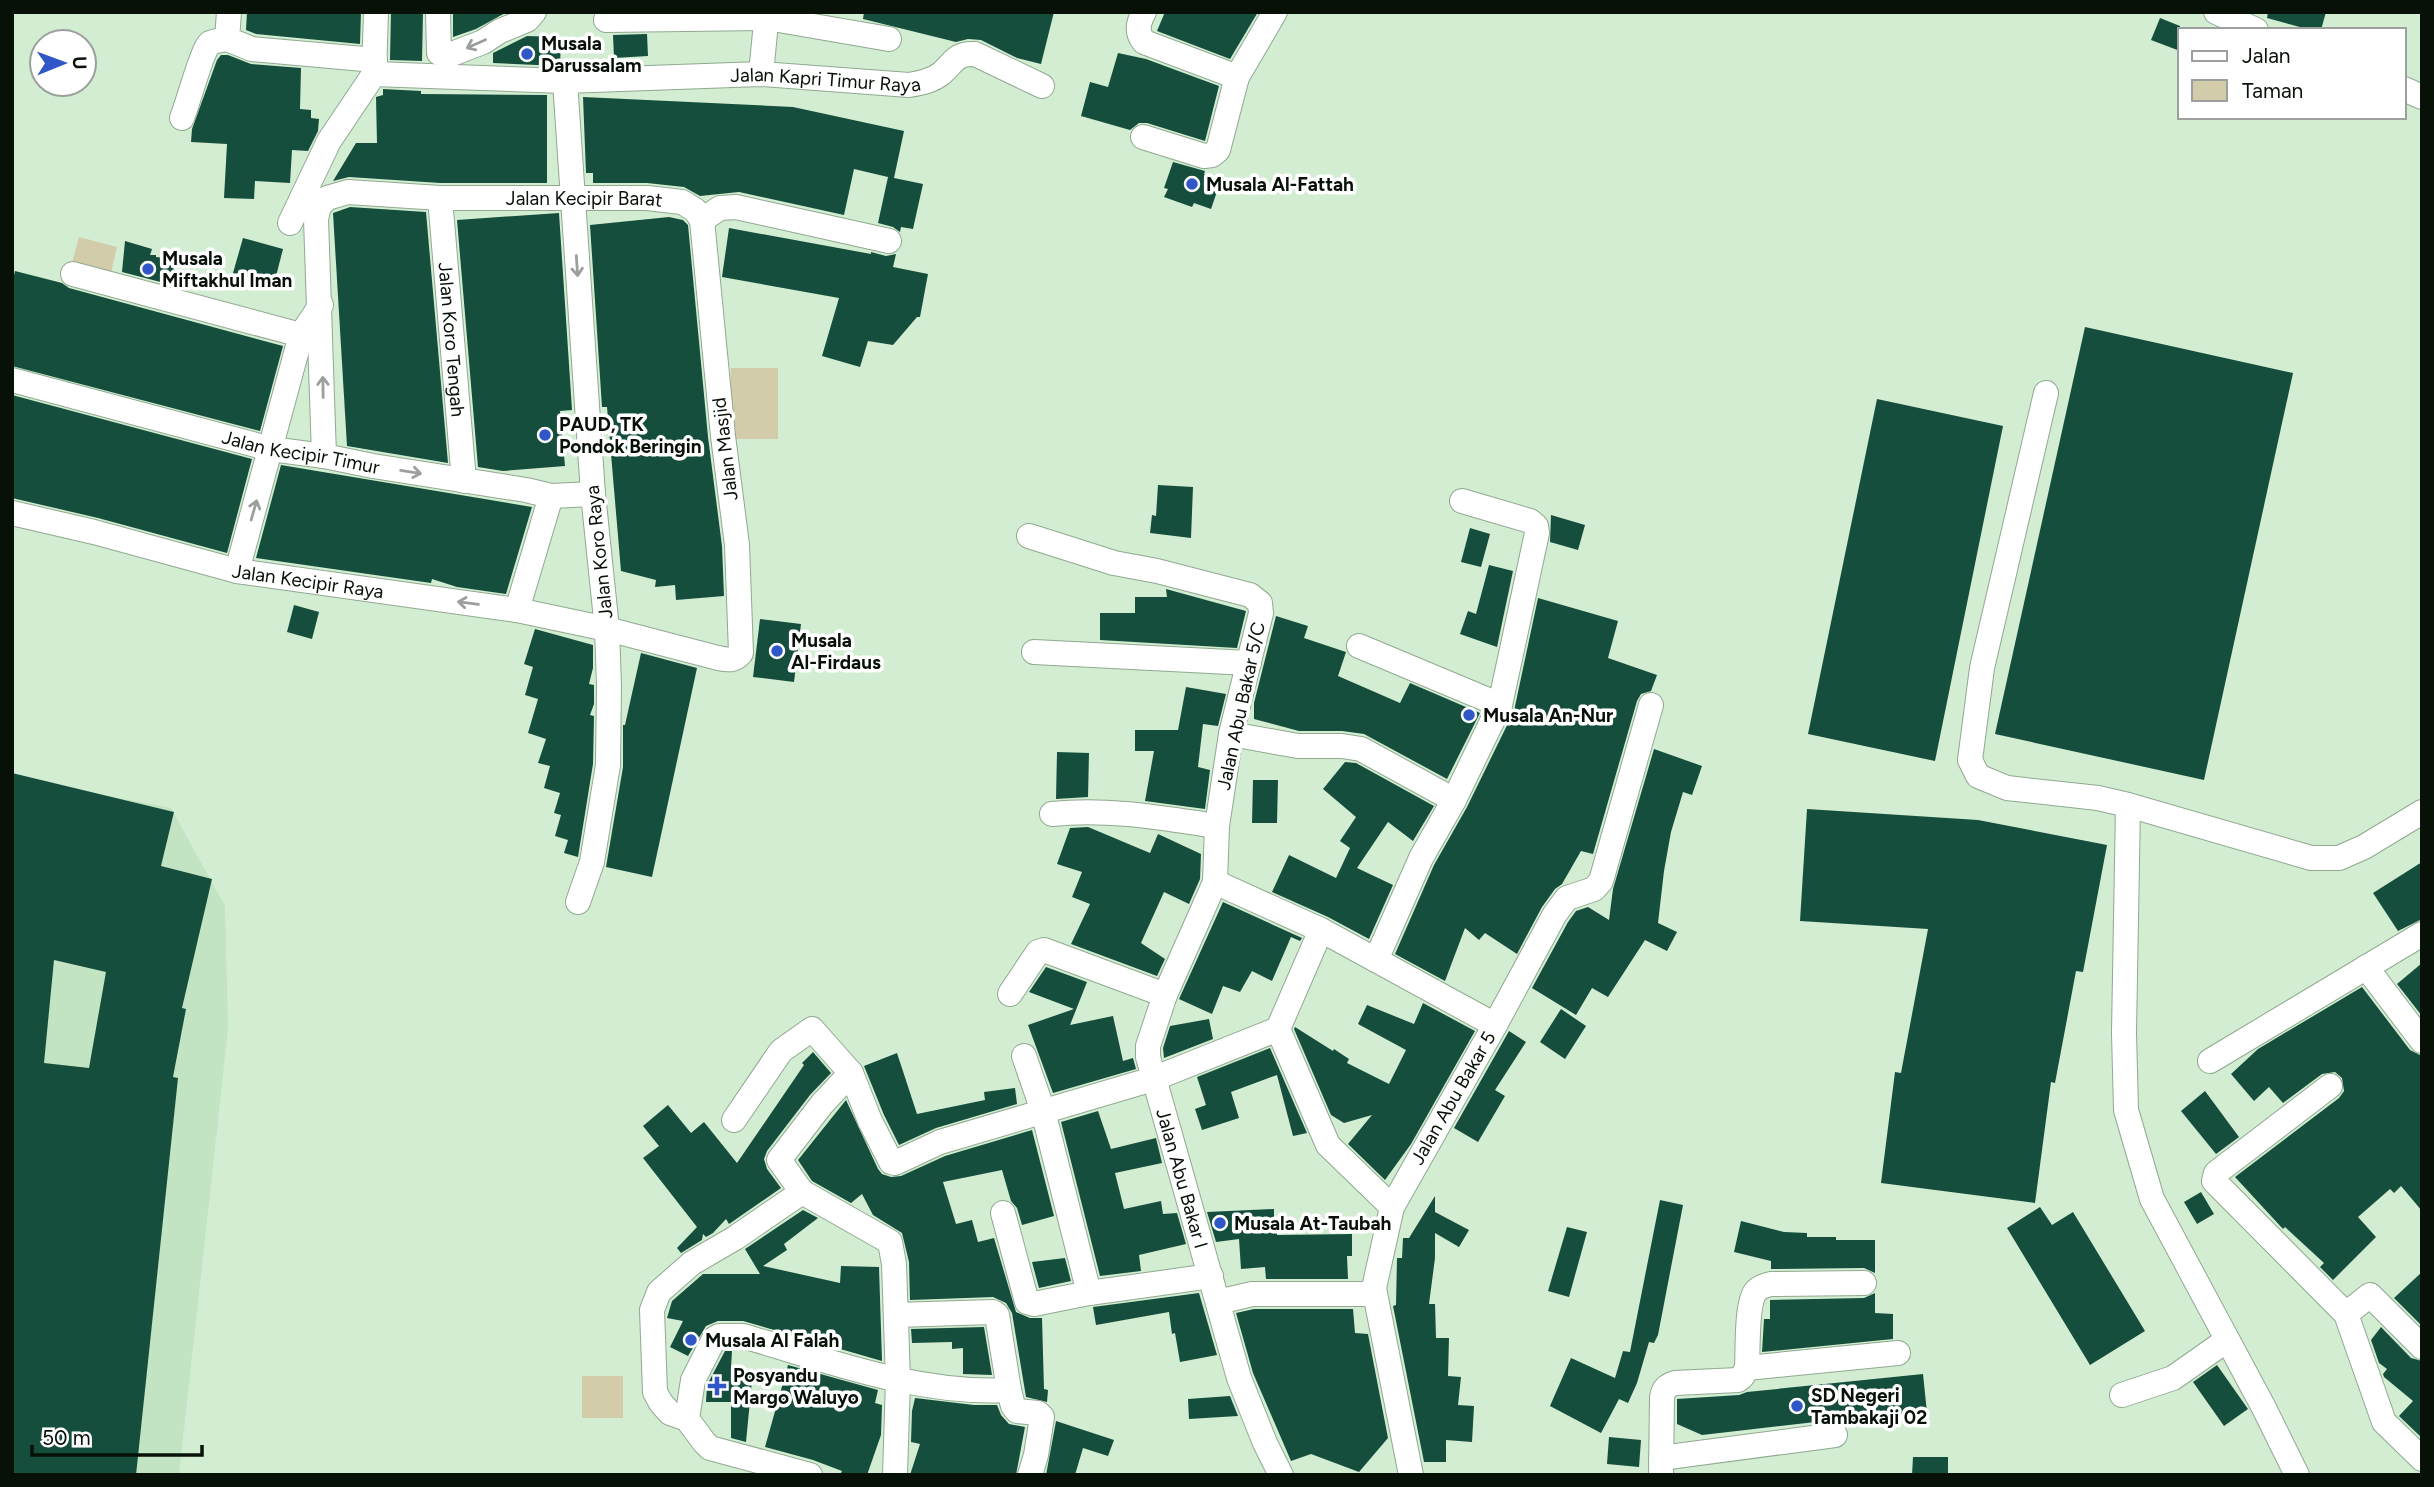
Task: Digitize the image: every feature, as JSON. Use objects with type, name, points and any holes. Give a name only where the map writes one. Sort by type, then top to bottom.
[{"type":"street","points":[[182,118],[204,50],[211,43],[227,39],[229,12]]},
{"type":"street","points":[[290,223],[330,141],[374,67],[376,12]]},
{"type":"street","points":[[438,12],[439,53],[452,54],[527,20],[534,12]]},
{"type":"street","points":[[1144,12],[1138,36],[1144,42],[1237,77]]},
{"type":"street","points":[[1143,137],[1204,156],[1212,155],[1218,150],[1237,77],[1275,12]]},
{"type":"street","points":[[2216,12],[2252,23]]},
{"type":"street","points":[[761,74],[767,15]]},
{"type":"street","points":[[606,20],[767,15],[889,40]]},
{"type":"street","name":"Jalan Kapri Timur Raya","points":[[227,39],[252,49],[374,67],[577,81],[761,74],[909,85],[924,83],[942,73],[953,59],[975,54],[1042,86]]},
{"type":"street","name":"Jalan Koro Raya","points":[[577,81],[573,198],[593,494],[607,629],[609,686],[608,765],[592,862],[578,902]]},
{"type":"street","name":"Jalan Kecipir Barat","points":[[321,305],[316,219],[319,206],[327,198],[348,192],[440,198],[648,198],[682,202],[695,210],[702,220]]},
{"type":"street","name":"Jalan Koro Tengah","points":[[440,198],[464,481]]},
{"type":"street","points":[[702,220],[720,208],[736,207],[889,241]]},
{"type":"street","name":"Jalan Masjid","points":[[702,220],[738,572],[741,653],[730,660],[718,658]]},
{"type":"street","points":[[73,274],[301,335]]},
{"type":"street","points":[[237,571],[301,335],[321,305]]},
{"type":"street","points":[[321,305],[324,456]]},
{"type":"street","name":"Jalan Kecipir Timur","points":[[12,380],[271,449],[551,496],[593,494]]},
{"type":"street","points":[[2046,393],[1982,668],[1970,760],[1978,776],[2007,788],[2098,798],[2128,805],[2311,858],[2339,858],[2364,847],[2422,812]]},
{"type":"street","points":[[517,610],[551,496]]},
{"type":"street","points":[[1376,960],[1421,858],[1454,800],[1500,705],[1537,533],[1536,526],[1530,521],[1462,501]]},
{"type":"street","name":"Jalan Kecipir Raya","points":[[12,513],[237,571],[517,610],[607,629],[718,658]]},
{"type":"street","name":"Jalan Abu Bakar 5/C","points":[[1029,536],[1114,563],[1157,571],[1256,598],[1260,603],[1261,613],[1250,663],[1231,734],[1217,826],[1215,883]]},
{"type":"street","points":[[1359,646],[1500,705]]},
{"type":"street","points":[[1034,652],[1250,663]]},
{"type":"street","points":[[1495,1025],[1555,914],[1567,898],[1594,888],[1601,881],[1651,705]]},
{"type":"street","points":[[1231,734],[1298,746],[1361,749],[1454,800]]},
{"type":"street","points":[[2128,805],[2124,1033],[2126,1110],[2152,1199],[2297,1475]]},
{"type":"street","points":[[1052,814],[1081,811],[1117,812],[1217,826]]},
{"type":"street","name":"Jalan Abu Bakar 5","points":[[1215,883],[1321,930],[1495,1025],[1392,1207],[1374,1294],[1411,1475]]},
{"type":"street","name":"Jalan Abu Bakar I","points":[[1215,883],[1165,995],[1148,1046],[1153,1079],[1239,1378],[1281,1475]]},
{"type":"street","points":[[734,1120],[780,1051],[808,1030],[815,1030],[851,1073],[870,1121],[893,1163],[940,1142],[1153,1079],[1278,1029],[1321,930]]},
{"type":"street","points":[[2210,1061],[2422,934]]},
{"type":"street","points":[[1010,994],[1038,952],[1044,950],[1165,995]]},
{"type":"street","points":[[2366,967],[2422,1041]]},
{"type":"street","points":[[1278,1029],[1328,1146],[1392,1207]]},
{"type":"street","points":[[1024,1056],[1043,1111],[1089,1293]]},
{"type":"street","points":[[851,1073],[822,1104],[779,1160],[803,1192],[890,1242],[894,1264],[898,1380],[895,1475]]},
{"type":"street","points":[[2330,1086],[2217,1173],[2214,1181],[2346,1314],[2384,1422],[2422,1459]]},
{"type":"street","points":[[803,1192],[692,1264],[659,1293],[652,1310],[655,1391],[670,1413],[687,1419],[710,1448],[773,1470],[810,1475]]},
{"type":"street","points":[[1003,1213],[1027,1302],[1034,1304],[1089,1293],[1211,1276]]},
{"type":"street","points":[[1835,1435],[1661,1466],[1663,1390],[1675,1383],[1738,1380],[1742,1377],[1747,1368],[1751,1303],[1755,1293],[1763,1286],[1864,1283]]},
{"type":"street","points":[[1218,1302],[1252,1294],[1374,1294]]},
{"type":"street","points":[[2346,1314],[2370,1295],[2422,1347]]},
{"type":"street","points":[[896,1315],[993,1312],[997,1315],[1013,1406],[1017,1411],[1038,1413],[1042,1417],[1030,1475]]},
{"type":"street","points":[[687,1419],[693,1380],[714,1339],[719,1336],[743,1336],[898,1380],[986,1391],[1009,1390]]},
{"type":"street","points":[[2122,1395],[2173,1378],[2227,1340]]},
{"type":"street","points":[[1747,1368],[1898,1353]]},
{"type":"shaded area","points":[[12,778],[171,808],[225,906],[228,1029],[179,1475],[12,1475]]},
{"type":"green space","points":[[79,237],[117,247],[111,273],[72,263]]},
{"type":"green space","points":[[731,368],[778,368],[778,439],[730,439]]},
{"type":"green space","points":[[582,1376],[623,1376],[623,1418],[582,1418]]},
{"type":"building","points":[[247,12],[361,12],[360,44],[256,34],[246,30]]},
{"type":"building","points":[[391,12],[423,12],[422,61],[390,60]]},
{"type":"building","points":[[453,12],[507,12],[476,29],[453,37]]},
{"type":"building","points":[[864,12],[1054,12],[1041,64],[1017,58],[981,40],[956,42],[863,19]]},
{"type":"building","points":[[1165,12],[1258,12],[1230,59],[1157,31]]},
{"type":"building","points":[[2268,12],[2326,12],[2322,28],[2304,28],[2267,18]]},
{"type":"building","points":[[2160,18],[2180,26],[2178,50],[2151,40]]},
{"type":"building","points":[[647,34],[648,56],[614,58],[613,35]]},
{"type":"building","name":"Musala Darussalam","points":[[527,36],[561,37],[560,66],[493,63],[493,53]]},
{"type":"building","points":[[1118,53],[1146,59],[1219,86],[1205,141],[1147,123],[1139,123],[1130,130],[1081,116],[1090,82],[1108,87]]},
{"type":"building","points":[[221,55],[251,64],[301,68],[300,109],[311,110],[311,118],[319,119],[318,131],[308,151],[292,150],[290,183],[255,181],[254,199],[224,198],[227,144],[191,142],[192,129]]},
{"type":"building","points":[[383,89],[421,91],[421,94],[547,95],[547,183],[440,183],[349,177],[333,181],[356,143],[377,143],[376,97],[383,95]]},
{"type":"building","points":[[583,97],[793,107],[904,131],[894,178],[923,184],[913,229],[901,227],[900,232],[878,223],[888,177],[854,169],[844,215],[739,192],[700,196],[684,187],[647,183],[593,183],[593,173],[586,173]]},
{"type":"building","name":"Musala Al-Fattah","points":[[1173,162],[1205,171],[1204,174],[1221,180],[1211,209],[1194,203],[1192,207],[1164,197],[1168,189],[1164,188]]},
{"type":"building","points":[[350,207],[426,212],[448,463],[347,446],[333,213]]},
{"type":"building","points":[[559,213],[572,410],[560,411],[565,466],[503,471],[478,467],[457,220]]},
{"type":"building","points":[[669,217],[683,220],[688,225],[708,437],[722,546],[724,596],[676,600],[675,585],[655,587],[656,580],[621,571],[607,407],[602,407],[590,225]]},
{"type":"building","points":[[729,228],[871,254],[896,254],[893,267],[928,274],[920,317],[917,317],[893,345],[868,341],[860,367],[822,356],[839,298],[722,277]]},
{"type":"building","points":[[243,238],[283,249],[274,284],[233,273]]},
{"type":"building","name":"Musala Miftakhul Iman","points":[[125,241],[152,249],[150,255],[175,259],[172,285],[122,272]]},
{"type":"building","points":[[15,271],[283,346],[260,431],[12,366],[12,283]]},
{"type":"building","points":[[2085,327],[2293,373],[2204,780],[1995,734]]},
{"type":"building","points":[[12,395],[252,459],[227,553],[12,498]]},
{"type":"building","points":[[1877,399],[2003,426],[1935,761],[1808,734]]},
{"type":"building","points":[[281,465],[532,507],[506,594],[457,587],[432,579],[431,583],[256,558]]},
{"type":"building","points":[[1158,485],[1193,487],[1191,538],[1150,533],[1152,515],[1156,516]]},
{"type":"building","points":[[1551,515],[1585,525],[1578,550],[1550,542]]},
{"type":"building","points":[[1470,528],[1490,534],[1481,567],[1461,562]]},
{"type":"building","points":[[1489,565],[1513,571],[1497,647],[1460,634],[1468,611],[1476,614]]},
{"type":"building","points":[[1166,589],[1246,611],[1237,648],[1100,640],[1100,613],[1135,613],[1135,597],[1167,597]]},
{"type":"building","points":[[1538,598],[1618,621],[1608,658],[1657,675],[1651,691],[1641,694],[1637,701],[1593,854],[1581,851],[1562,884],[1542,907],[1517,954],[1485,933],[1479,940],[1465,928],[1445,981],[1395,954],[1434,865],[1467,807],[1514,711]]},
{"type":"building","points":[[294,605],[319,612],[312,639],[287,632]]},
{"type":"building","points":[[1276,616],[1308,626],[1304,638],[1346,652],[1338,676],[1400,703],[1410,683],[1480,713],[1447,779],[1364,734],[1299,731],[1254,719],[1254,703]]},
{"type":"building","name":"Musala Al-Firdaus","points":[[760,619],[801,624],[794,682],[753,677]]},
{"type":"building","points":[[535,629],[593,645],[593,668],[589,684],[594,685],[594,704],[590,715],[594,716],[593,764],[578,857],[564,853],[568,840],[555,836],[561,815],[554,813],[560,793],[544,788],[550,766],[538,763],[546,739],[528,733],[538,699],[525,695],[533,667],[524,664]]},
{"type":"building","points":[[641,653],[697,668],[652,877],[606,867],[623,767],[623,725]]},
{"type":"building","points":[[1186,687],[1226,694],[1218,726],[1203,724],[1198,767],[1210,770],[1205,809],[1145,801],[1154,751],[1135,751],[1135,730],[1178,730]]},
{"type":"building","points":[[1654,749],[1702,766],[1692,795],[1683,792],[1671,832],[1664,871],[1658,923],[1677,932],[1667,951],[1645,940],[1608,997],[1592,988],[1576,1015],[1532,988],[1576,911],[1588,907],[1609,920],[1613,889]]},
{"type":"building","points":[[1057,752],[1089,753],[1088,797],[1056,799]]},
{"type":"building","points":[[1345,762],[1356,763],[1434,806],[1413,841],[1388,822],[1357,868],[1393,885],[1369,939],[1272,892],[1289,855],[1336,878],[1350,848],[1340,841],[1356,817],[1323,789]]},
{"type":"building","points":[[12,773],[174,812],[161,866],[212,879],[182,1008],[186,1009],[173,1077],[178,1078],[136,1475],[12,1475]],"holes":[[[54,960],[106,972],[89,1068],[44,1063]]]},
{"type":"building","points":[[1253,780],[1278,780],[1277,823],[1252,823]]},
{"type":"building","points":[[1807,809],[1978,820],[2107,845],[2083,972],[2076,971],[2055,1083],[2051,1082],[2035,1203],[1881,1183],[1895,1072],[1901,1073],[1928,929],[1800,921]]},
{"type":"building","points":[[1088,827],[1150,853],[1158,834],[1201,854],[1200,879],[1189,904],[1164,892],[1141,943],[1165,959],[1157,976],[1071,944],[1090,904],[1072,897],[1082,872],[1057,864],[1070,828]]},
{"type":"building","points":[[2422,862],[2422,919],[2398,931],[2373,893]]},
{"type":"building","points":[[1223,902],[1302,938],[1300,941],[1291,937],[1272,981],[1252,971],[1240,992],[1223,986],[1212,1014],[1179,999]]},
{"type":"building","points":[[2422,963],[2422,1016],[2397,984]]},
{"type":"building","points":[[1046,967],[1087,982],[1070,1025],[1113,1016],[1123,1061],[1133,1058],[1136,1069],[1053,1093],[1028,1025],[1074,1009],[1029,992]]},
{"type":"building","points":[[2362,987],[2410,1050],[2422,1056],[2422,1211],[2401,1186],[2394,1193],[2390,1189],[2358,1217],[2376,1237],[2333,1280],[2320,1267],[2324,1263],[2285,1227],[2283,1229],[2235,1177],[2339,1098],[2344,1091],[2342,1078],[2335,1072],[2322,1074],[2283,1103],[2269,1087],[2254,1101],[2231,1074],[2258,1049]]},
{"type":"building","points":[[1423,1003],[1475,1031],[1411,1144],[1385,1180],[1348,1144],[1372,1115],[1344,1123],[1331,1115],[1294,1029],[1295,1027],[1333,1051],[1334,1049],[1349,1059],[1347,1063],[1389,1084],[1406,1050],[1358,1024],[1367,1005],[1414,1024]]},
{"type":"building","points":[[1561,1009],[1586,1026],[1565,1059],[1540,1042]]},
{"type":"building","points":[[1209,1019],[1213,1039],[1164,1058],[1163,1048],[1170,1026]]},
{"type":"building","points":[[1509,1031],[1526,1042],[1495,1090],[1505,1096],[1478,1142],[1454,1128]]},
{"type":"building","points":[[1270,1048],[1307,1133],[1293,1136],[1277,1075],[1231,1092],[1239,1118],[1202,1130],[1195,1109],[1206,1105],[1197,1077]]},
{"type":"building","points":[[813,1052],[831,1073],[810,1095],[767,1151],[764,1159],[767,1169],[781,1188],[729,1224],[726,1219],[713,1233],[706,1237],[703,1234],[702,1240],[681,1253],[677,1248],[697,1227],[643,1158],[659,1146],[643,1126],[668,1105],[691,1133],[704,1122],[737,1163],[804,1065],[802,1063]]},
{"type":"building","points":[[897,1053],[917,1114],[985,1100],[984,1092],[1015,1088],[1017,1104],[936,1128],[899,1145],[864,1066]]},
{"type":"building","points":[[2205,1091],[2239,1137],[2216,1154],[2181,1111]]},
{"type":"building","points":[[846,1100],[878,1169],[882,1174],[891,1177],[901,1176],[945,1156],[1032,1130],[1054,1216],[1022,1225],[1017,1208],[1011,1201],[1002,1170],[943,1182],[956,1224],[972,1220],[978,1242],[994,1238],[1016,1312],[1030,1318],[1042,1318],[1044,1389],[1048,1390],[1047,1402],[1026,1397],[1012,1313],[1006,1303],[993,1297],[910,1300],[909,1262],[902,1233],[873,1215],[862,1194],[851,1203],[812,1181],[798,1160]]},
{"type":"building","points":[[1098,1111],[1111,1149],[1156,1138],[1162,1163],[1115,1173],[1124,1209],[1161,1201],[1163,1214],[1177,1213],[1186,1244],[1139,1255],[1141,1271],[1100,1276],[1061,1122]]},
{"type":"building","points":[[2201,1192],[2214,1214],[2197,1224],[2184,1202]]},
{"type":"building","points":[[1435,1196],[1435,1212],[1469,1230],[1459,1247],[1435,1233],[1435,1258],[1429,1304],[1435,1304],[1436,1338],[1449,1338],[1448,1376],[1461,1377],[1458,1405],[1474,1406],[1472,1442],[1446,1440],[1446,1462],[1424,1462],[1393,1306],[1396,1305],[1397,1258],[1402,1258],[1403,1238],[1409,1238]]},
{"type":"building","points":[[1660,1200],[1683,1205],[1658,1335],[1654,1343],[1649,1342],[1628,1403],[1619,1399],[1601,1433],[1550,1406],[1571,1358],[1615,1378],[1623,1351],[1630,1352]]},
{"type":"building","points":[[2040,1207],[2052,1225],[2073,1212],[2145,1331],[2090,1365],[2007,1228]]},
{"type":"building","points":[[1274,1209],[1274,1229],[1277,1229],[1277,1235],[1352,1234],[1352,1256],[1347,1256],[1348,1279],[1266,1279],[1265,1267],[1241,1269],[1239,1239],[1216,1242],[1207,1212]]},
{"type":"building","points":[[803,1210],[818,1218],[784,1244],[787,1250],[763,1266],[840,1283],[841,1266],[879,1267],[882,1361],[743,1321],[718,1321],[706,1326],[688,1356],[670,1347],[683,1321],[667,1318],[672,1301],[703,1274],[760,1274],[745,1249]]},
{"type":"building","points":[[1741,1221],[1784,1232],[1807,1233],[1807,1237],[1875,1240],[1875,1273],[1864,1268],[1771,1269],[1771,1261],[1734,1252]]},
{"type":"building","points":[[1567,1227],[1587,1232],[1569,1297],[1548,1291]]},
{"type":"building","points":[[1065,1258],[1071,1281],[1039,1288],[1032,1262]]},
{"type":"building","points":[[2422,1272],[2422,1326],[2394,1298]]},
{"type":"building","points":[[1199,1293],[1217,1355],[1180,1362],[1169,1312],[1096,1325],[1093,1307]]},
{"type":"building","points":[[1875,1293],[1875,1313],[1893,1314],[1893,1339],[1762,1352],[1764,1319],[1770,1319],[1770,1300],[1864,1298]]},
{"type":"building","points":[[1254,1309],[1353,1309],[1355,1333],[1368,1334],[1388,1438],[1359,1472],[1311,1454],[1291,1461],[1253,1373],[1236,1313]]},
{"type":"building","points":[[984,1327],[992,1375],[963,1374],[963,1348],[952,1349],[952,1342],[912,1343],[911,1329]]},
{"type":"building","points":[[2381,1327],[2411,1358],[2422,1361],[2422,1438],[2399,1416],[2413,1401],[2384,1377],[2387,1369],[2379,1363],[2371,1340]]},
{"type":"building","points":[[725,1351],[732,1351],[731,1367],[753,1370],[746,1442],[731,1438],[731,1402],[706,1402],[707,1385]]},
{"type":"building","points":[[788,1365],[878,1390],[875,1403],[882,1405],[881,1435],[867,1475],[840,1475],[842,1471],[813,1460],[765,1447]]},
{"type":"building","points":[[2217,1365],[2248,1409],[2224,1426],[2193,1382]]},
{"type":"building","name":"SD Negeri Tambakaji 02","points":[[1923,1374],[1927,1413],[1833,1420],[1702,1435],[1677,1424],[1677,1399],[1739,1395]]},
{"type":"building","points":[[1230,1396],[1238,1416],[1189,1419],[1188,1399]]},
{"type":"building","points":[[915,1398],[997,1405],[1009,1424],[1025,1427],[1016,1475],[910,1475],[920,1444],[911,1442]]},
{"type":"building","points":[[1056,1421],[1114,1440],[1108,1456],[1083,1448],[1075,1475],[1046,1475]]},
{"type":"building","points":[[1609,1437],[1641,1440],[1639,1467],[1607,1464]]},
{"type":"building","points":[[1913,1457],[1948,1457],[1948,1475],[1912,1475]]},
{"type":"place","name":"Musala Darussalam","points":[[527,54]]},
{"type":"place","name":"Musala Al-Fattah","points":[[1192,184]]},
{"type":"place","name":"Musala Miftakhul Iman","points":[[148,269]]},
{"type":"place","name":"PAUD, TK Pondok Beringin","points":[[545,435]]},
{"type":"place","name":"Musala Al-Firdaus","points":[[777,651]]},
{"type":"place","name":"Musala An-Nur","points":[[1469,715]]},
{"type":"place","name":"Musala At-Taubah","points":[[1220,1223]]},
{"type":"place","name":"Musala Al Falah","points":[[691,1340]]},
{"type":"place","name":"Posyandu Margo Waluyo","points":[[717,1386]]},
{"type":"place","name":"SD Negeri Tambakaji 02","points":[[1797,1406]]}]
